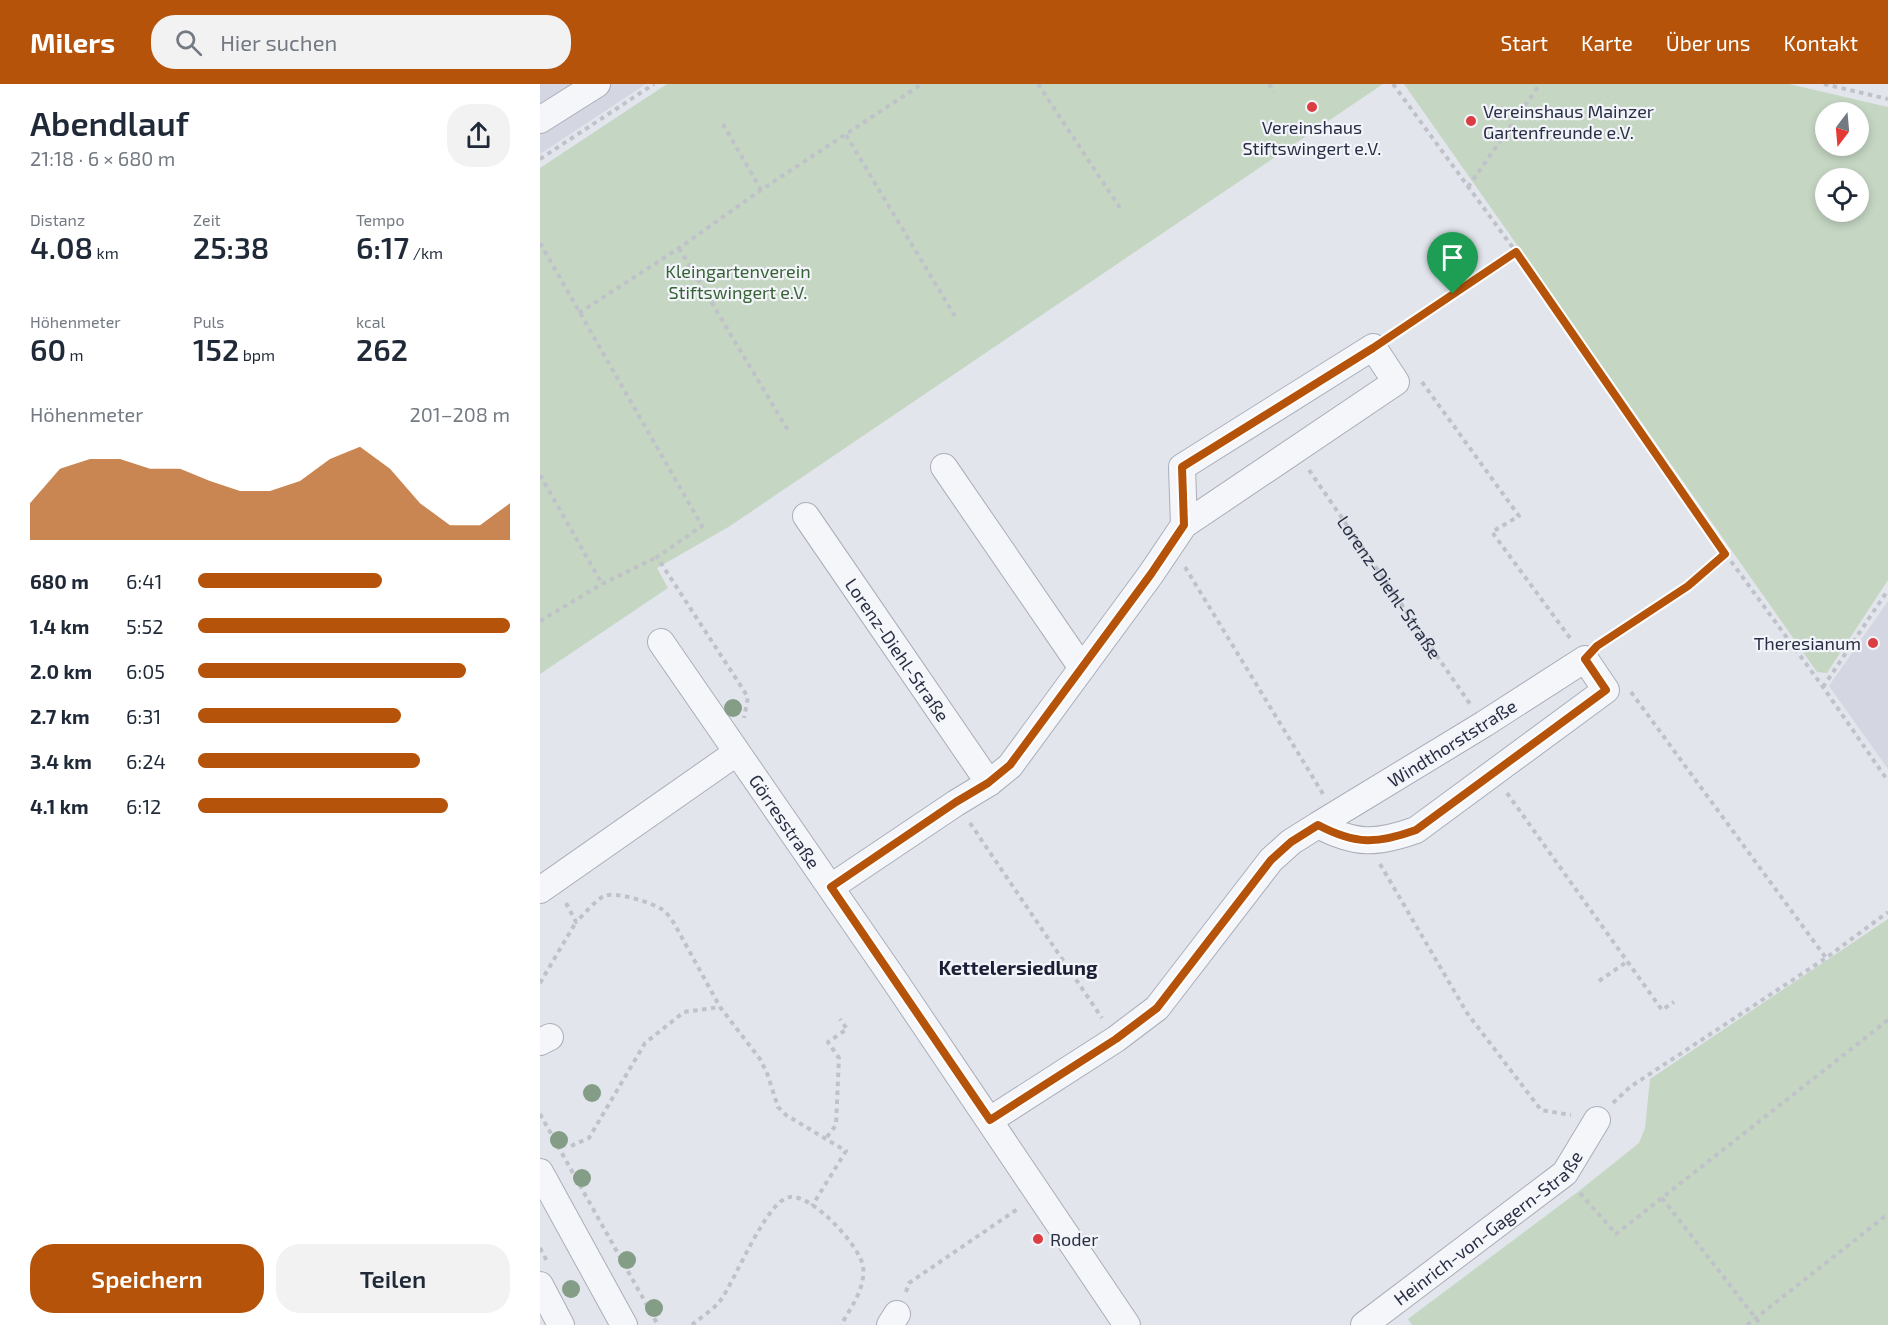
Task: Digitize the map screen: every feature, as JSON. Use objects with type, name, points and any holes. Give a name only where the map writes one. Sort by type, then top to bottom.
[{"type":"street","points":[[540,120],[597,84]]},
{"type":"street","points":[[831,887],[956,802],[988,783],[1010,765],[1178,535],[1396,382],[1373,348],[1182,467],[1178,535]]},
{"type":"street","points":[[944,467],[1082,668]]},
{"type":"street","name":"Lorenz-Diehl-Straße","points":[[806,516],[988,783]]},
{"type":"street","name":"Görresstraße","points":[[661,642],[990,1120],[1126,1325]]},
{"type":"street","points":[[1327,820],[1335,834],[1366,841],[1390,839],[1416,830],[1606,690],[1585,659]]},
{"type":"street","name":"Windthorststraße","points":[[990,1120],[1116,1039],[1157,1008],[1271,860],[1291,842],[1484,724],[1585,659]]},
{"type":"street","points":[[547,885],[736,753]]},
{"type":"street","name":"Heinrich-von-Gagern-Straße","points":[[1364,1325],[1565,1173],[1597,1120]]},
{"type":"street","points":[[540,1172],[624,1325]]},
{"type":"street","points":[[540,1286],[561,1325]]},
{"type":"path","points":[[540,159],[654,84]]},
{"type":"path","points":[[579,313],[922,84]]},
{"type":"path","points":[[1038,84],[1120,207]]},
{"type":"path","points":[[1269,84],[1274,92]]},
{"type":"path","points":[[1393,84],[1516,252],[1725,554],[1823,687],[1888,781]]},
{"type":"path","points":[[1468,187],[1540,84]]},
{"type":"path","points":[[1824,84],[1888,99]]},
{"type":"path","points":[[723,124],[761,190]]},
{"type":"path","points":[[846,135],[956,318]]},
{"type":"path","points":[[553,145],[560,146]]},
{"type":"path","points":[[540,243],[702,526],[657,557],[602,584],[540,621]]},
{"type":"path","points":[[679,248],[789,432]]},
{"type":"path","points":[[1373,348],[1516,252]]},
{"type":"path","points":[[1417,374],[1519,516],[1492,532],[1585,659],[1597,646],[1688,586],[1725,554]]},
{"type":"path","name":"Lorenz-Diehl-Straße","points":[[1296,451],[1484,724]]},
{"type":"path","points":[[540,475],[602,584]]},
{"type":"path","points":[[1178,535],[1327,820]]},
{"type":"path","points":[[657,557],[748,697],[736,753]]},
{"type":"path","points":[[1823,687],[1888,590]]},
{"type":"path","points":[[1625,684],[1826,958]]},
{"type":"path","points":[[1493,774],[1662,1010],[1674,1002]]},
{"type":"path","points":[[956,802],[1116,1039]]},
{"type":"path","points":[[1366,841],[1467,1013],[1541,1110],[1597,1120]]},
{"type":"path","points":[[547,885],[576,922]]},
{"type":"path","points":[[540,983],[576,922],[605,896],[617,895],[632,898],[662,909],[675,925],[720,1007],[760,1059],[778,1107],[786,1115],[846,1151],[812,1206]]},
{"type":"path","points":[[1629,1087],[1826,958],[1888,912]]},
{"type":"path","points":[[1599,981],[1628,961]]},
{"type":"path","points":[[571,1146],[589,1138],[645,1043],[684,1012],[720,1007]]},
{"type":"path","points":[[827,1137],[836,1125],[839,1058],[828,1042],[847,1029],[840,1019]]},
{"type":"path","points":[[1565,1173],[1616,1234],[1888,1020]]},
{"type":"path","points":[[540,1114],[658,1325]]},
{"type":"path","points":[[893,1319],[909,1283],[1040,1194]]},
{"type":"path","points":[[692,1325],[719,1302],[768,1214],[788,1196],[796,1197],[830,1218],[851,1242],[858,1254],[863,1267],[862,1286],[841,1325]]},
{"type":"path","points":[[1662,1198],[1761,1325]]},
{"type":"path","points":[[1747,1325],[1888,1214]]},
{"type":"shaded area","points":[[540,84],[646,84],[540,154]]},
{"type":"shaded area","name":"Theresianum","points":[[1888,601],[1888,769],[1829,686]]},
{"type":"green space","name":"Kleingartenverein Stiftswingert e.V.","points":[[667,84],[1383,84],[730,526],[657,568],[668,588],[540,674],[540,168]]},
{"type":"green space","points":[[1404,84],[1789,84],[1866,102],[1815,102],[1815,156],[1869,156],[1869,103],[1888,107],[1888,580],[1827,673],[1817,672]]},
{"type":"green space","points":[[1888,919],[1888,1325],[1412,1325],[1408,1319],[1579,1191],[1639,1143],[1645,1128],[1650,1079]]},
{"type":"place","name":"Vereinshaus Stiftswingert e.V.","points":[[1312,107]]},
{"type":"place","name":"Vereinshaus Mainzer Gartenfreunde e.V.","points":[[1471,121]]},
{"type":"place","name":"Theresianum","points":[[1873,643]]},
{"type":"place","name":"Roder","points":[[1038,1239]]},
{"type":"district","name":"Kettelersiedlung","points":[[1018,967]]},
{"type":"route","points":[[1516,252],[1725,554],[1688,586],[1597,646],[1585,659],[1606,690],[1416,830],[1390,839],[1366,841],[1335,834],[1318,825],[1291,842],[1271,860],[1157,1008],[1116,1039],[990,1120],[831,887],[956,802],[988,783],[1010,765],[1151,574],[1184,525],[1182,467],[1373,348],[1453,294],[1516,252]]}]
